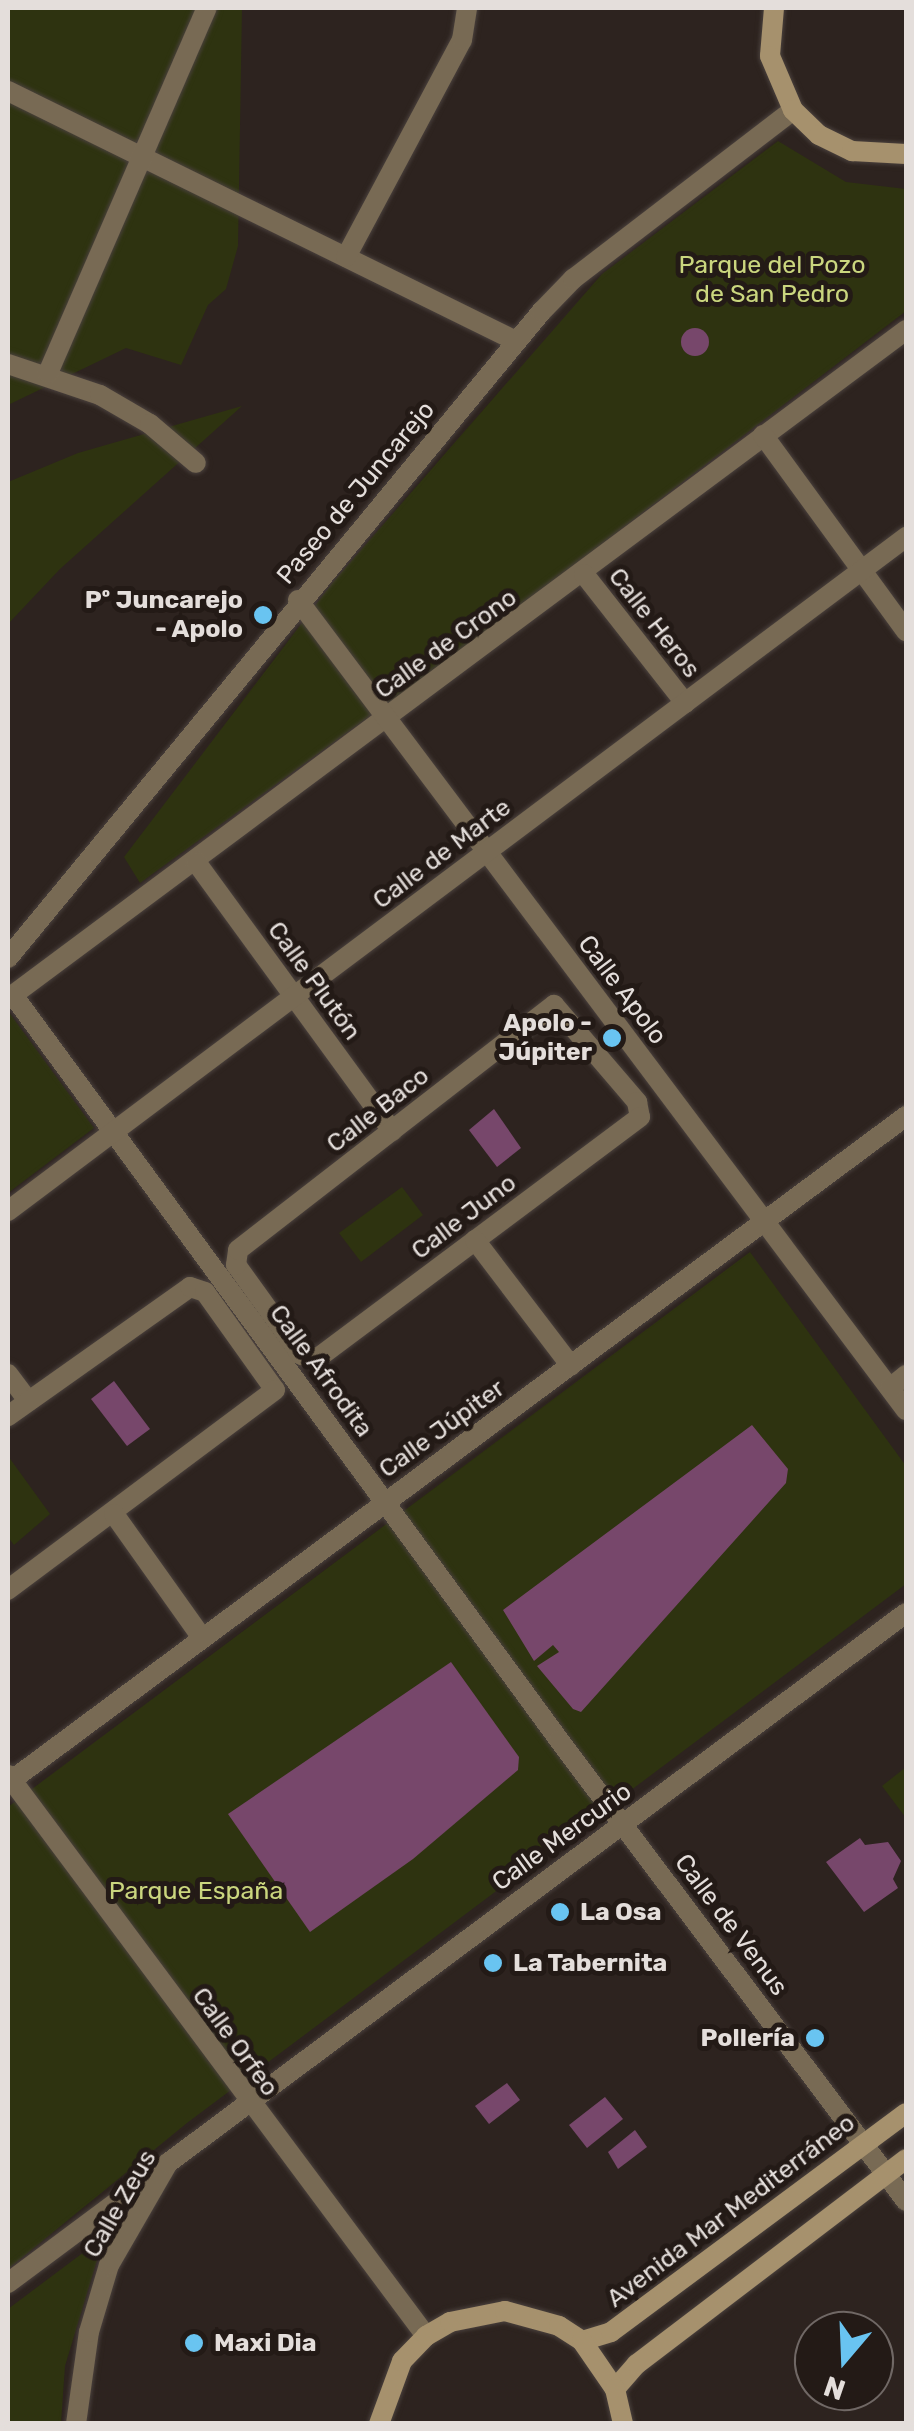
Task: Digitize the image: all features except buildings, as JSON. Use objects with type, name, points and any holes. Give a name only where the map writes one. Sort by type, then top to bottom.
[{"type":"street","points":[[48,373],[207,8]]},
{"type":"street","points":[[346,257],[462,40],[467,8]]},
{"type":"street","points":[[769,14],[770,56],[793,110],[820,135],[852,151],[906,154]]},
{"type":"street","points":[[8,91],[516,341]]},
{"type":"street","name":"Paseo de Juncarejo","points":[[8,958],[298,600],[573,278],[793,110]]},
{"type":"street","name":"Calle de Crono","points":[[13,996],[584,574],[906,330]]},
{"type":"street","points":[[8,364],[48,373],[150,424],[196,463]]},
{"type":"street","points":[[763,435],[906,630]]},
{"type":"street","name":"Calle de Marte","points":[[8,1210],[906,537]]},
{"type":"street","name":"Calle Heros","points":[[584,574],[685,703]]},
{"type":"street","name":"Calle Apolo","points":[[298,600],[763,1222],[898,1381],[906,1410]]},
{"type":"street","name":"Calle Plutón","points":[[196,862],[392,1131]]},
{"type":"street","name":"Calle Afrodita","points":[[13,996],[623,1824]]},
{"type":"street","name":"Calle Juno","points":[[318,1358],[640,1117],[638,1102],[566,1012],[554,1005],[548,1010]]},
{"type":"street","name":"Calle Baco","points":[[238,1250],[548,1010]]},
{"type":"street","name":"Calle Júpiter","points":[[9,1779],[906,1116]]},
{"type":"street","points":[[475,1240],[570,1366]]},
{"type":"street","name":"Calle Afrodita","points":[[238,1250],[236,1265],[301,1355],[318,1358]]},
{"type":"street","name":"Calle Afrodita","points":[[28,1401],[181,1291],[197,1287],[205,1292],[274,1382],[271,1398],[114,1514]]},
{"type":"street","points":[[8,1374],[28,1401],[8,1416]]},
{"type":"street","points":[[8,1590],[114,1514],[202,1638]]},
{"type":"street","name":"Calle Mercurio","points":[[246,2100],[906,1613]]},
{"type":"street","name":"Calle Orfeo","points":[[9,1779],[426,2336]]},
{"type":"street","name":"Calle de Venus","points":[[623,1824],[867,2142],[906,2201]]},
{"type":"street","name":"Calle Zeus","points":[[76,2424],[89,2332],[109,2265],[168,2164],[246,2100]]},
{"type":"street","name":"Avenida Mar Mediterráneo","points":[[582,2342],[611,2332],[906,2113]]},
{"type":"street","points":[[615,2389],[637,2364],[906,2159]]},
{"type":"street","points":[[8,2283],[168,2164]]},
{"type":"street","points":[[379,2424],[402,2361],[426,2336],[450,2322],[505,2311],[546,2320],[582,2342],[615,2389],[623,2424]]},
{"type":"green space","points":[[8,8],[242,8],[238,246],[226,289],[208,305],[181,365],[126,348],[8,405]]},
{"type":"green space","name":"Parque del Pozo de San Pedro","points":[[778,141],[846,182],[906,189],[906,311],[509,615],[140,883],[124,857],[333,582],[602,274]]},
{"type":"green space","points":[[242,406],[60,569],[8,624],[8,482],[78,453]]},
{"type":"green space","points":[[8,1011],[94,1128],[8,1193]]},
{"type":"green space","points":[[402,1187],[423,1215],[361,1262],[339,1233]]},
{"type":"green space","name":"Parque España","points":[[750,1252],[906,1466],[906,1584],[187,2123],[8,2269],[8,1807]]},
{"type":"green space","points":[[8,1456],[50,1514],[14,1545],[8,1537]]},
{"type":"green space","points":[[906,1767],[906,1818],[882,1786]]},
{"type":"green space","points":[[104,2237],[65,2366],[61,2423],[8,2423],[8,2309]]},
{"type":"shaded area","points":[[695,328],[705,332],[709,342],[705,352],[695,356],[685,352],[681,342],[685,332]]},
{"type":"shaded area","points":[[494,1109],[521,1148],[497,1167],[469,1130]]},
{"type":"shaded area","points":[[114,1381],[150,1429],[127,1446],[91,1399]]},
{"type":"shaded area","points":[[752,1425],[788,1469],[786,1483],[581,1712],[573,1709],[537,1666],[559,1652],[553,1645],[534,1661],[503,1610]]},
{"type":"shaded area","points":[[451,1662],[519,1757],[518,1770],[413,1859],[310,1932],[228,1814]]},
{"type":"shaded area","points":[[860,1838],[865,1845],[888,1842],[901,1861],[893,1879],[898,1888],[864,1912],[826,1862]]},
{"type":"shaded area","points":[[507,2083],[520,2100],[489,2124],[475,2106]]},
{"type":"shaded area","points":[[605,2097],[623,2119],[587,2148],[569,2125]]},
{"type":"shaded area","points":[[635,2130],[647,2147],[618,2169],[608,2152]]},
{"type":"place","name":"Pº Juncarejo - Apolo","points":[[263,615]]},
{"type":"place","name":"Apolo - Júpiter","points":[[612,1038]]},
{"type":"place","name":"La Osa","points":[[560,1912]]},
{"type":"place","name":"La Tabernita","points":[[493,1963]]},
{"type":"place","name":"Pollería","points":[[815,2038]]},
{"type":"place","name":"Maxi Dia","points":[[194,2343]]}]
